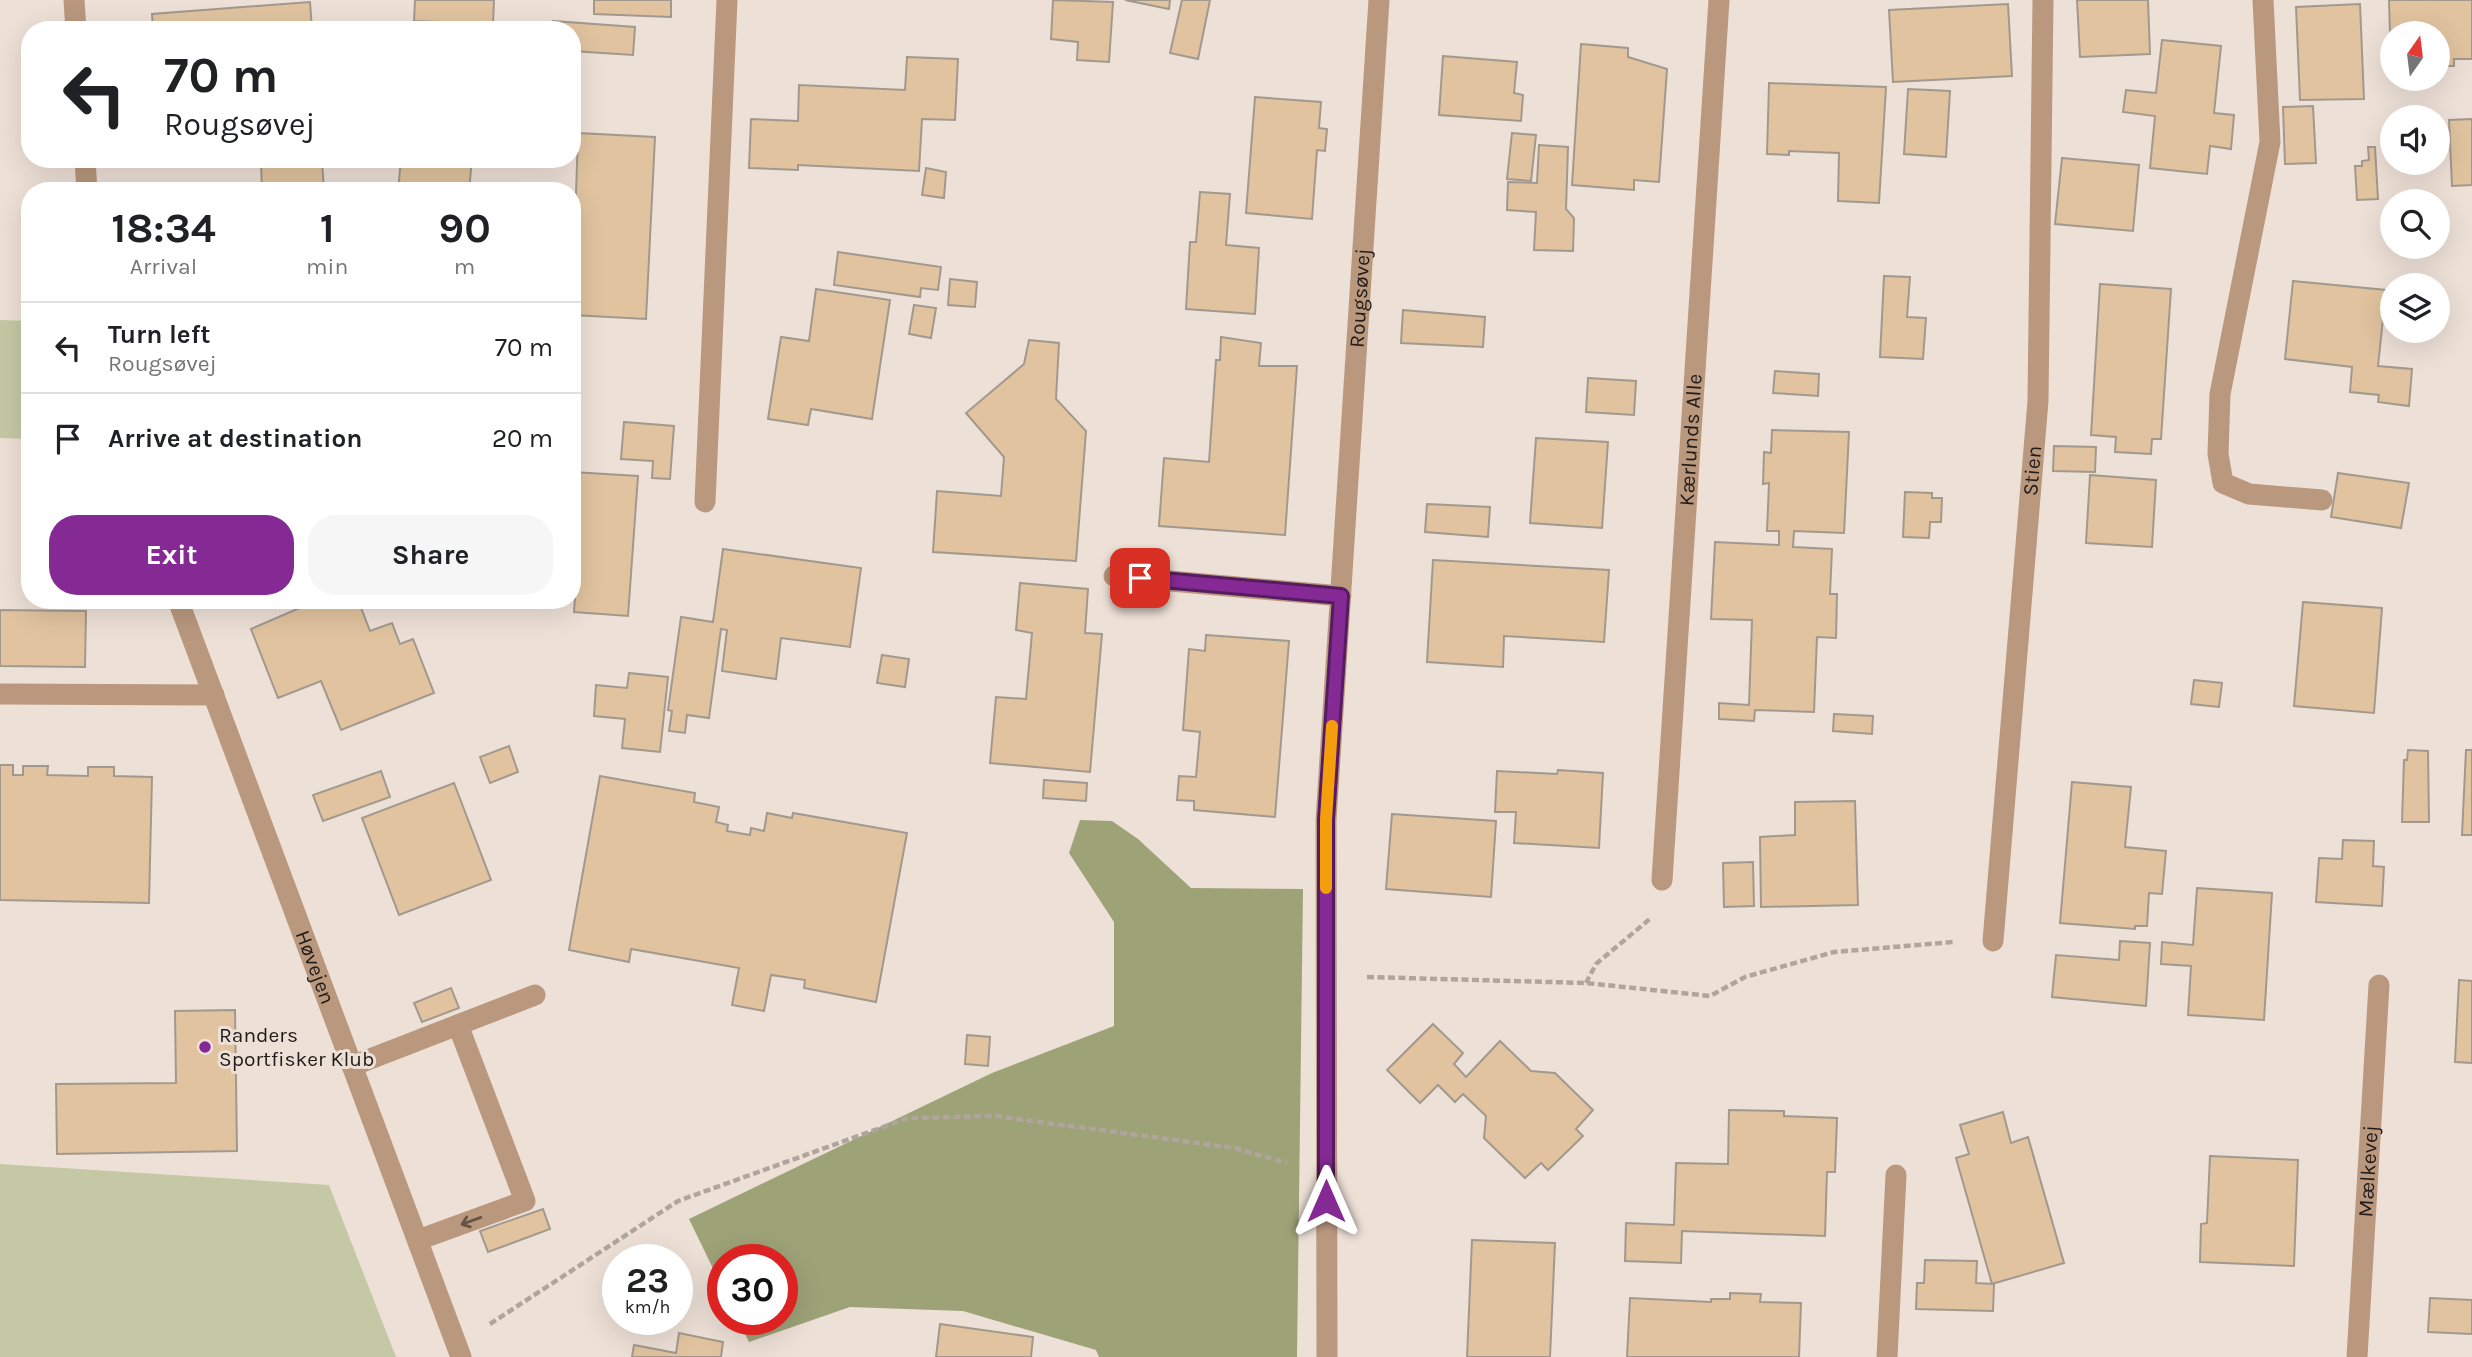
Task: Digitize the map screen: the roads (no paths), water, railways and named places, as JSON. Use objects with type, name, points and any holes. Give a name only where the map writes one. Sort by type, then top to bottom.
[{"type":"street","points":[[74,0],[75,21]]},
{"type":"street","points":[[705,502],[727,0]]},
{"type":"street","name":"Rougsøvej","points":[[1327,1357],[1326,820],[1379,0]]},
{"type":"street","name":"Kærlunds Alle","points":[[1662,880],[1719,0]]},
{"type":"street","name":"Stien","points":[[1993,940],[2038,401],[2043,0]]},
{"type":"street","points":[[2263,0],[2270,142],[2220,394],[2218,454],[2223,483],[2249,494],[2322,500]]},
{"type":"street","points":[[1114,576],[1341,596]]},
{"type":"street","name":"Høvejen","points":[[181,609],[459,1351]]},
{"type":"street","points":[[0,694],[214,695]]},
{"type":"street","name":"Mælkevej","points":[[2357,1357],[2379,985]]},
{"type":"street","points":[[352,1066],[535,995]]},
{"type":"street","points":[[418,1240],[525,1201],[458,1025]]},
{"type":"street","points":[[1887,1357],[1896,1175]]},
{"type":"place","name":"Randers Sportfisker Klub","points":[[205,1047]]}]
